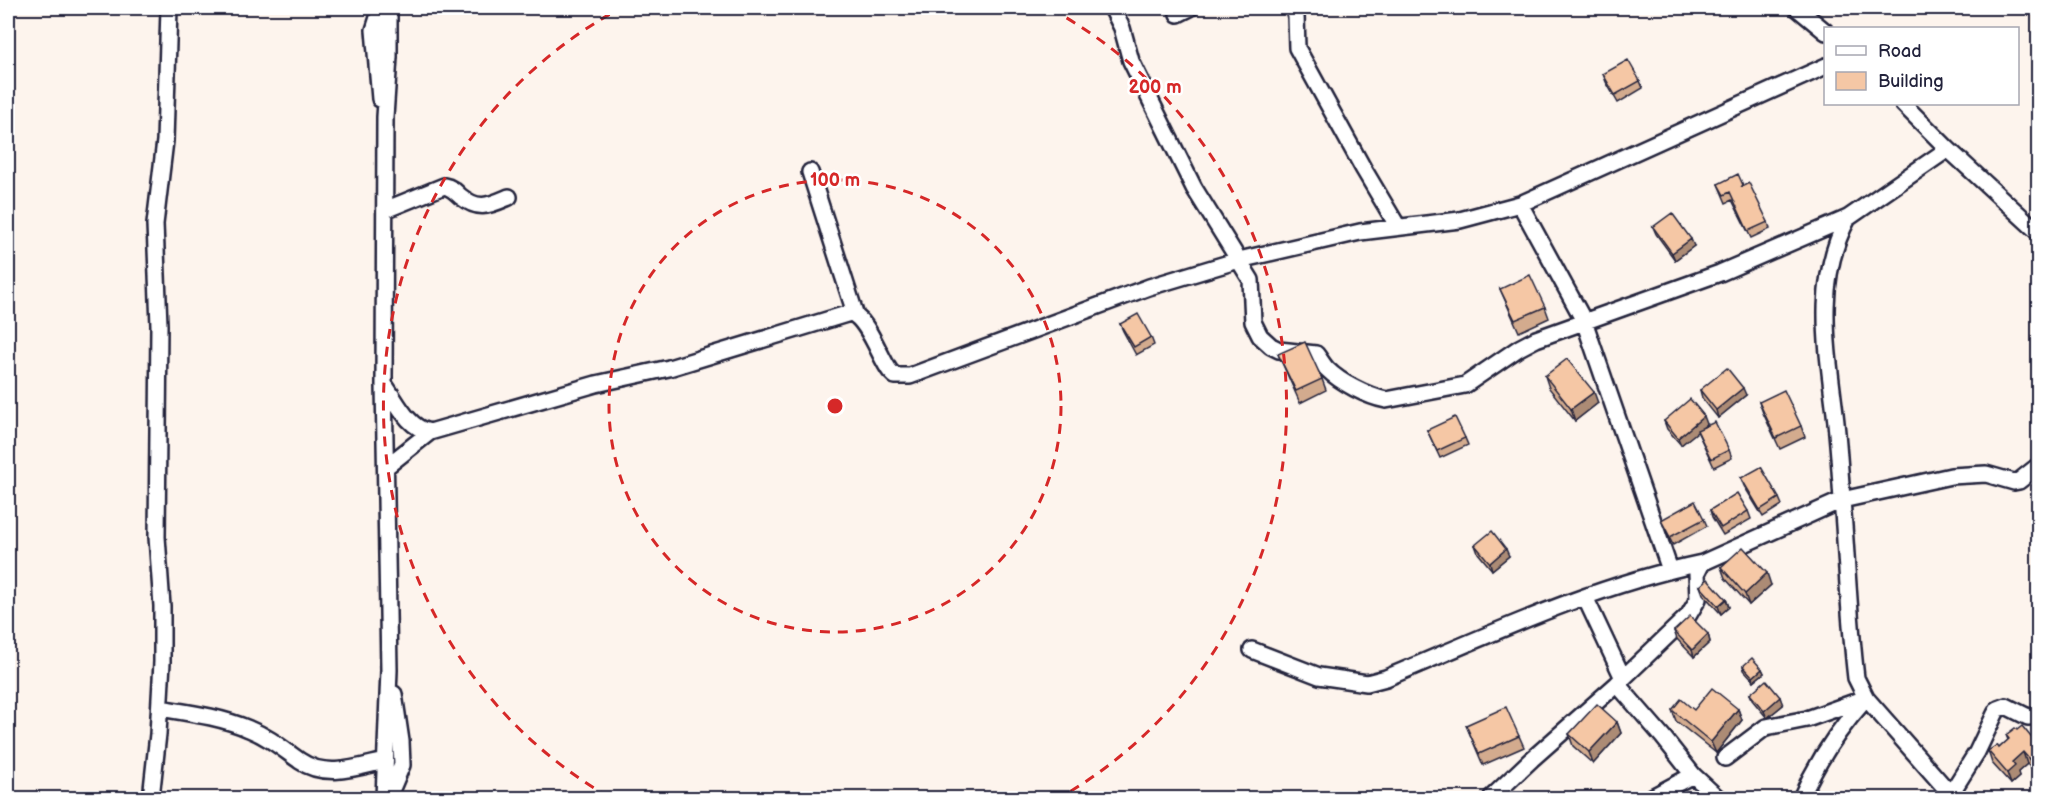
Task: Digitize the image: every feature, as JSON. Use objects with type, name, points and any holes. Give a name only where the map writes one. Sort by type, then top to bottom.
[{"type":"street","points":[[151,798],[160,708],[162,617],[157,537],[159,325],[154,224],[165,141],[169,8]]},
{"type":"street","points":[[381,8],[374,30],[380,97],[385,117]]},
{"type":"street","points":[[386,798],[385,761],[389,670],[384,384],[385,117],[389,8]]},
{"type":"street","points":[[1112,8],[1122,28],[1131,61],[1173,148],[1213,220],[1251,280],[1253,322],[1263,340],[1287,352],[1316,354],[1327,369],[1341,380],[1386,400],[1465,385],[1536,339],[1720,273],[1848,218],[1948,149]]},
{"type":"street","points":[[1293,8],[1296,16],[1297,48],[1398,227]]},
{"type":"street","points":[[1797,8],[1824,30]]},
{"type":"street","points":[[386,467],[430,432],[596,384],[669,368],[850,313],[864,324],[890,371],[895,376],[910,376],[1149,287],[1239,260],[1349,234],[1460,220],[1520,204],[1824,67]]},
{"type":"street","points":[[1904,105],[2038,232]]},
{"type":"street","points":[[810,172],[856,316]]},
{"type":"street","points":[[385,210],[444,186],[477,206],[486,206],[509,198]]},
{"type":"street","points":[[1520,204],[1584,321],[1670,570]]},
{"type":"street","points":[[1848,218],[1839,235],[1833,255],[1827,284],[1825,316],[1856,678],[1866,699],[1952,797],[1998,710],[2006,706],[2028,717],[2038,716]]},
{"type":"street","points":[[384,384],[409,420],[421,429],[430,432]]},
{"type":"street","points":[[1252,650],[1319,676],[1367,683],[1386,678],[1513,624],[1585,597],[1670,570],[1702,563],[1842,500],[1951,476],[1986,474],[2014,482],[2019,481],[2038,466]]},
{"type":"street","points":[[1491,798],[1688,616],[1698,598],[1697,570],[1702,563]]},
{"type":"street","points":[[1585,597],[1620,681],[1693,775],[1718,798]]},
{"type":"street","points":[[386,798],[399,774],[402,757],[396,704],[389,670]]},
{"type":"street","points":[[1725,758],[1766,727],[1807,719],[1866,699]]},
{"type":"street","points":[[1801,798],[1826,750],[1866,699]]},
{"type":"street","points":[[160,708],[193,713],[248,728],[268,738],[313,768],[343,770],[385,761]]},
{"type":"street","points":[[1650,798],[1693,775]]},
{"type":"building","points":[[1628,60],[1640,81],[1615,95],[1603,74]]},
{"type":"building","points":[[1738,174],[1743,185],[1741,187],[1749,183],[1768,222],[1748,231],[1730,192],[1724,195],[1718,184]]},
{"type":"building","points":[[1672,213],[1691,239],[1672,253],[1653,227]]},
{"type":"building","points":[[1530,275],[1545,307],[1515,320],[1500,289]]},
{"type":"building","points":[[1138,314],[1151,337],[1134,347],[1120,324]]},
{"type":"building","points":[[1305,342],[1322,379],[1296,391],[1278,354]]},
{"type":"building","points":[[1567,359],[1594,392],[1571,409],[1545,376]]},
{"type":"building","points":[[1727,368],[1743,388],[1716,410],[1700,390]]},
{"type":"building","points":[[1784,390],[1801,426],[1776,438],[1759,402]]},
{"type":"building","points":[[1690,399],[1704,416],[1678,438],[1664,421]]},
{"type":"building","points":[[1455,417],[1465,438],[1437,451],[1427,430]]},
{"type":"building","points":[[1715,422],[1729,450],[1711,459],[1697,430]]},
{"type":"building","points":[[1761,467],[1779,498],[1760,510],[1741,478]]},
{"type":"building","points":[[1737,493],[1748,511],[1721,528],[1710,510]]},
{"type":"building","points":[[1695,501],[1704,519],[1670,537],[1661,520]]},
{"type":"building","points":[[1492,531],[1506,549],[1490,563],[1475,545]]},
{"type":"building","points":[[1743,547],[1767,573],[1745,594],[1721,567]]},
{"type":"building","points":[[1708,579],[1726,599],[1718,606],[1700,586]]},
{"type":"building","points":[[1690,616],[1708,634],[1692,650],[1674,631]]},
{"type":"building","points":[[1752,658],[1762,669],[1753,677],[1743,666]]},
{"type":"building","points":[[1766,680],[1780,697],[1764,711],[1750,694]]},
{"type":"building","points":[[1712,688],[1738,709],[1711,742],[1672,710],[1681,699],[1694,710]]},
{"type":"building","points":[[1597,704],[1617,722],[1589,752],[1569,734]]},
{"type":"building","points":[[1506,707],[1519,736],[1479,754],[1466,725]]},
{"type":"building","points":[[2022,726],[2035,742],[2032,745],[2038,751],[2029,759],[2023,752],[2012,762],[2015,766],[2007,773],[1988,751],[1997,745],[1999,748],[2009,739],[2006,735]]}]
